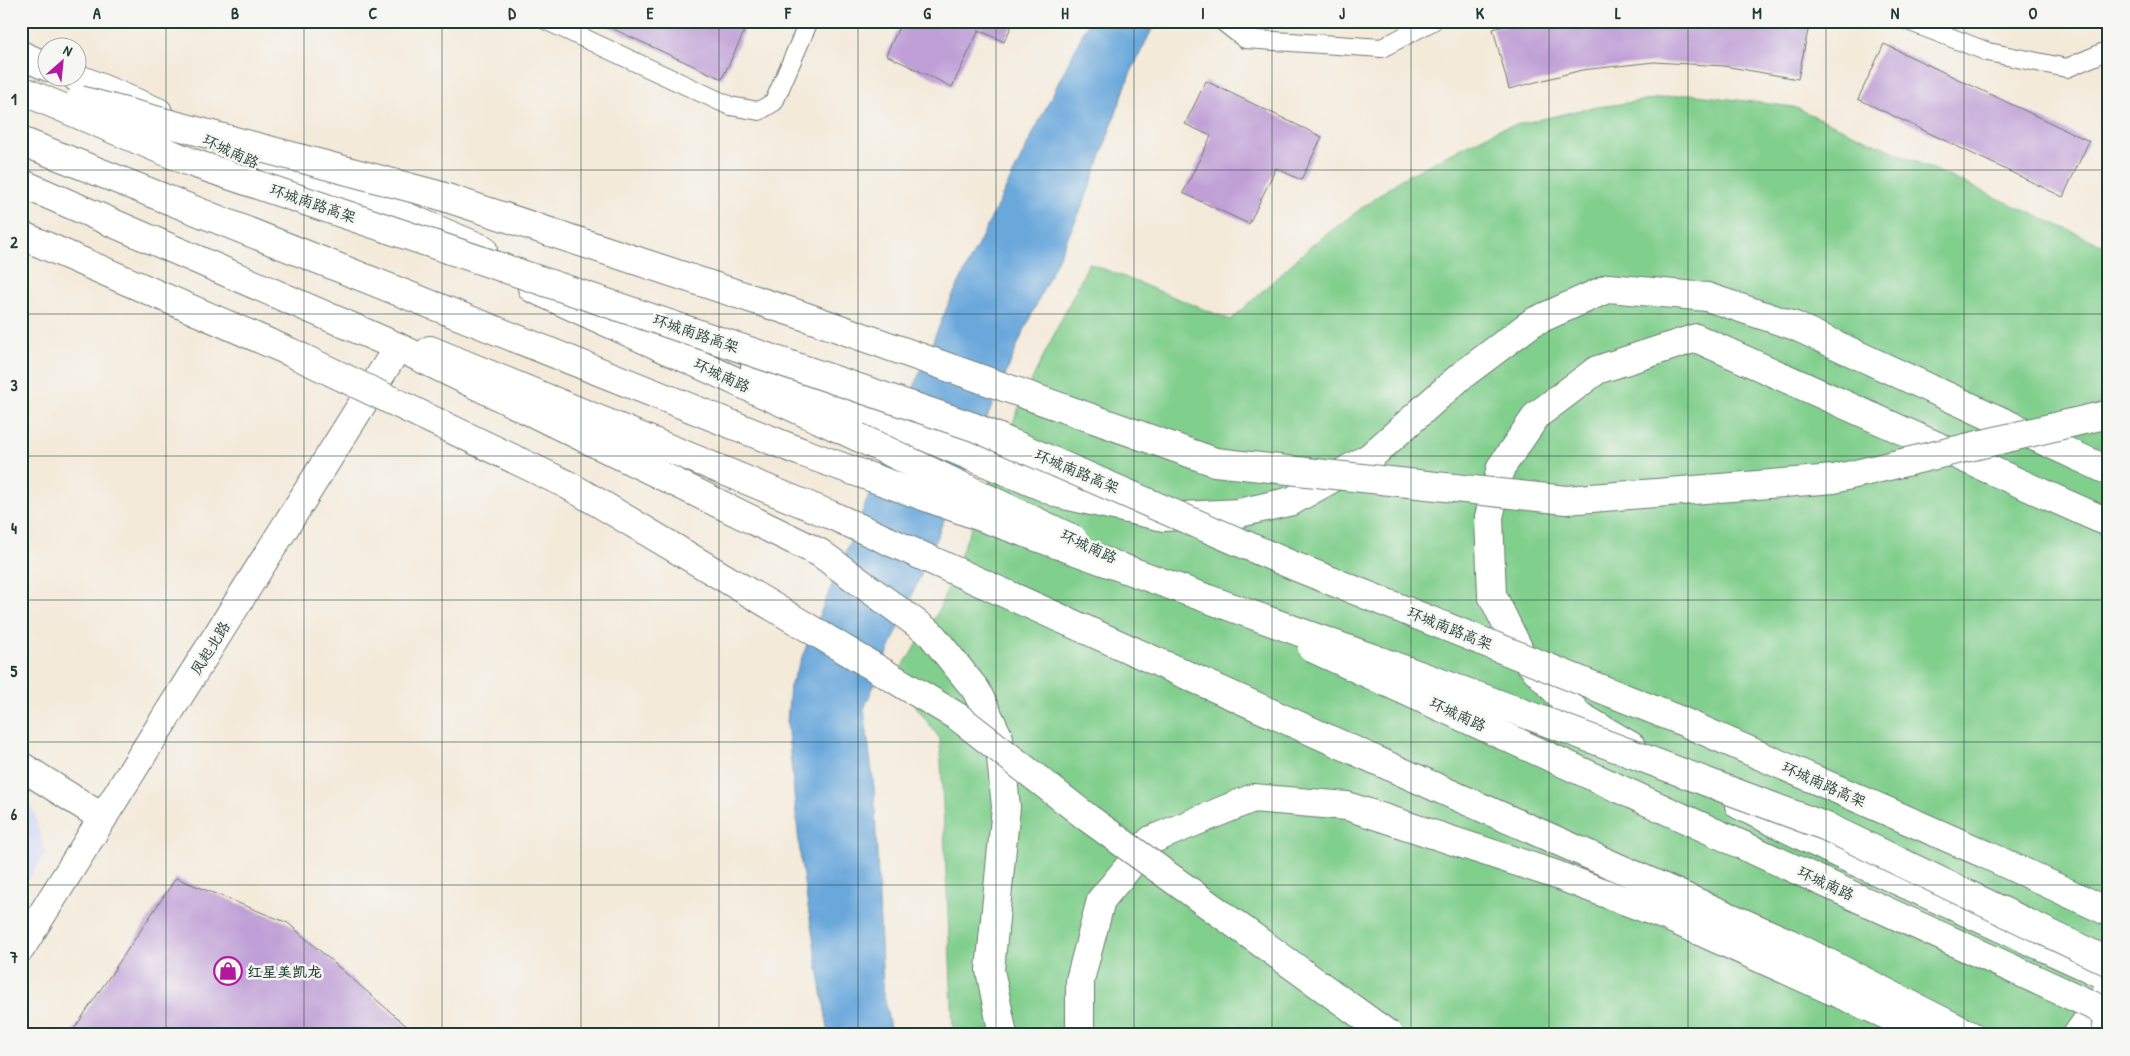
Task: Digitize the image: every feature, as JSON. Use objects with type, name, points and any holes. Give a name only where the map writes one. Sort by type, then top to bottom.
[{"type":"main road","points":[[21,55],[38,62]]},
{"type":"main road","points":[[88,83],[1060,494],[1164,517],[1239,513],[1292,501],[1370,457],[1461,376],[1533,322],[1609,288],[1707,298],[1795,326],[2109,471]]},
{"type":"main road","points":[[21,85],[438,195],[801,315],[1215,462],[1566,500],[1834,478],[2109,414]]},
{"type":"main road","name":"环城南路","points":[[88,86],[858,437],[994,503],[2109,1013]]},
{"type":"main road","name":"环城南路高架","points":[[21,90],[190,162],[974,426],[1294,566],[1688,724],[1987,855],[2109,912]]},
{"type":"main road","points":[[21,141],[801,452],[1480,697],[1827,827],[2109,962]]},
{"type":"main road","points":[[21,183],[398,347],[820,553],[931,634],[976,690],[1000,738],[1006,807],[990,970],[1003,1035]]},
{"type":"main road","points":[[21,183],[831,515],[1442,790],[1789,943],[1970,1035]]},
{"type":"main road","points":[[21,235],[290,352],[566,484],[608,508],[958,717],[1088,818],[1390,1035]]},
{"type":"main road","points":[[2109,523],[1696,338],[1597,370],[1537,415],[1501,467],[1489,517],[1492,595],[1521,654],[1580,716],[1699,785],[1837,853],[2109,977]]},
{"type":"main road","name":"凤起北路","points":[[21,948],[398,347]]},
{"type":"main road","points":[[1556,759],[2109,983]]},
{"type":"main road","points":[[21,766],[103,818]]},
{"type":"main road","points":[[1080,1033],[1080,980],[1100,900],[1151,840],[1253,798],[1346,806],[1554,874],[1668,917],[1931,1035]]},
{"type":"main road","points":[[2076,1035],[2109,989]]},
{"type":"main road","points":[[2106,1035],[2109,1008]]},
{"type":"lane","points":[[548,21],[730,106],[759,111],[774,102],[809,21]]},
{"type":"lane","points":[[1222,21],[1246,39],[1382,48],[1433,21]]},
{"type":"lane","points":[[1908,21],[1988,52],[2067,68],[2109,50]]},
{"type":"shaded area","points":[[21,797],[34,811],[45,854],[21,891]]},
{"type":"green space","points":[[1689,94],[1794,107],[2109,248],[2109,1035],[956,1035],[953,1026],[940,739],[895,678],[938,612],[1022,400],[1089,263],[1231,320],[1312,245],[1401,179],[1499,129],[1585,109]]},
{"type":"water","points":[[1089,21],[1156,21],[1130,74],[1084,203],[1022,335],[864,709],[874,787],[883,988],[891,1035],[829,1035],[801,864],[787,722],[790,686],[948,305]]},
{"type":"building","points":[[596,21],[721,21],[744,32],[722,79]]},
{"type":"building","points":[[902,21],[1014,21],[1004,42],[979,30],[952,87],[886,55]]},
{"type":"building","points":[[1524,21],[1810,21],[1798,79],[1724,66],[1654,62],[1582,70],[1509,89],[1493,29]]},
{"type":"building","points":[[1884,44],[2089,141],[2063,197],[1858,99]]},
{"type":"building","points":[[1206,81],[1322,137],[1301,180],[1276,168],[1249,224],[1183,193],[1211,136],[1185,124]]},
{"type":"building","name":"红星美凯龙","points":[[176,878],[288,923],[417,1035],[70,1035]]},
{"type":"place","name":"红星美凯龙","points":[[228,971]]}]
